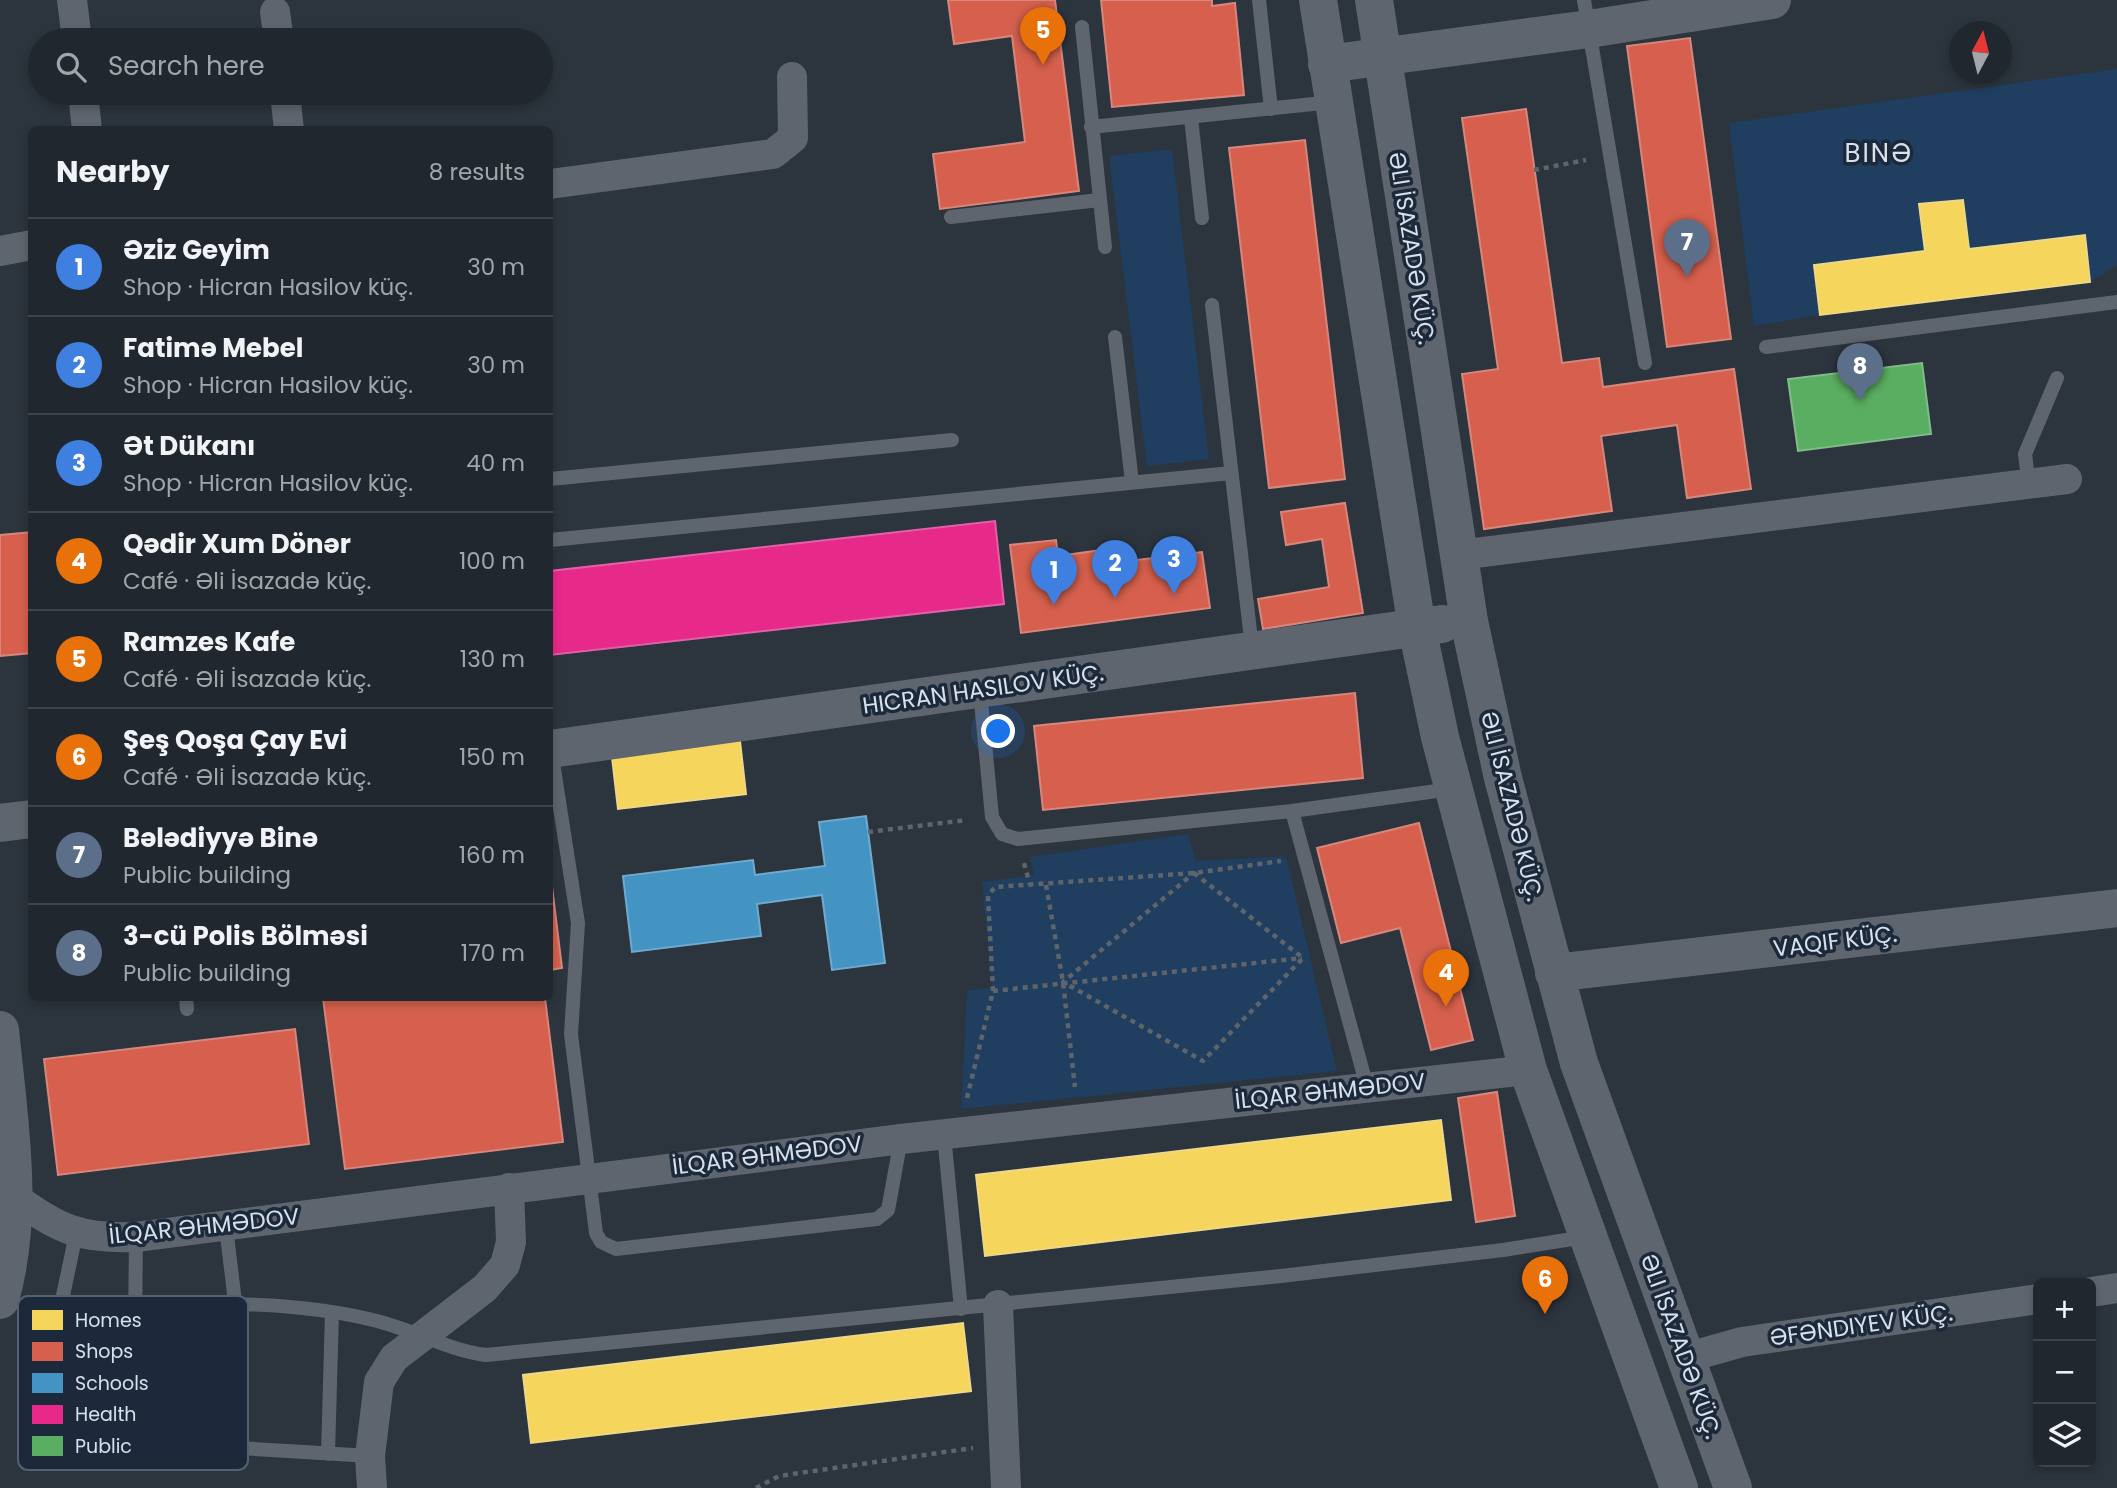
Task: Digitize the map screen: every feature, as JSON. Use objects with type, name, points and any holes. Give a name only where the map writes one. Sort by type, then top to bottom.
[{"type":"main road","points":[[1318,0],[1417,628],[1453,788],[1528,1070],[1679,1488]]},
{"type":"main road","points":[[1374,0],[1383,57]]},
{"type":"main road","points":[[1328,64],[1383,57],[1586,14],[1772,0]]},
{"type":"main road","points":[[1333,102],[1383,57]]},
{"type":"main road","name":"ƏLI İSAZADƏ KÜÇ.","points":[[1383,57],[1469,621],[1503,778],[1579,1063],[1733,1488]]},
{"type":"main road","name":"HICRAN HASILOV KÜÇ.","points":[[553,748],[1469,621]]},
{"type":"main road","points":[[0,823],[28,819]]},
{"type":"main road","name":"VAQIF KÜÇ.","points":[[1554,974],[2117,908]]},
{"type":"main road","points":[[0,1030],[16,1198],[0,1300]]},
{"type":"street","points":[[72,0],[76,28]]},
{"type":"street","points":[[553,184],[773,154],[793,138],[792,77]]},
{"type":"street","points":[[84,105],[87,126]]},
{"type":"street","points":[[286,105],[289,126]]},
{"type":"street","points":[[0,251],[28,246]]},
{"type":"street","points":[[1460,555],[2067,479]]},
{"type":"street","name":"İLQAR ƏHMƏDOV","points":[[16,1198],[49,1223],[76,1234],[106,1238],[136,1237],[901,1139],[1528,1070]]},
{"type":"street","points":[[372,1488],[370,1456],[379,1382],[394,1358],[485,1288],[505,1265],[511,1242],[509,1188]]},
{"type":"street","points":[[2096,1291],[2117,1288]]},
{"type":"street","name":"ƏFƏNDIYEV KÜÇ.","points":[[1685,1358],[1742,1342],[2033,1300]]},
{"type":"street","points":[[998,1305],[1006,1488]]},
{"type":"lane","points":[[1259,0],[1271,109]]},
{"type":"lane","points":[[1586,14],[1645,363]]},
{"type":"lane","points":[[1082,27],[1105,247]]},
{"type":"lane","points":[[1091,127],[1333,102]]},
{"type":"lane","points":[[1191,118],[1202,218]]},
{"type":"lane","points":[[951,217],[1099,200]]},
{"type":"lane","points":[[1766,347],[2117,302]]},
{"type":"lane","points":[[1212,305],[1252,650]]},
{"type":"lane","points":[[1115,337],[1132,482]]},
{"type":"lane","points":[[2029,485],[2025,454],[2057,378]]},
{"type":"lane","points":[[553,479],[952,440]]},
{"type":"lane","points":[[553,540],[1231,472]]},
{"type":"lane","points":[[980,690],[992,817],[1002,834],[1018,839],[1292,811],[1453,788]]},
{"type":"lane","points":[[553,767],[578,923],[572,1034],[596,1233],[601,1242],[616,1248],[877,1219],[888,1210],[901,1139]]},
{"type":"lane","points":[[1292,811],[1367,1087]]},
{"type":"lane","points":[[951,1134],[961,1309]]},
{"type":"lane","points":[[226,1227],[234,1296]]},
{"type":"lane","points":[[63,1296],[76,1234]]},
{"type":"lane","points":[[136,1237],[137,1296]]},
{"type":"lane","points":[[248,1303],[332,1312],[375,1320],[463,1352],[486,1355],[1281,1276],[1503,1250],[1587,1237]]},
{"type":"lane","points":[[328,1454],[332,1312]]},
{"type":"lane","points":[[248,1449],[370,1456]]},
{"type":"path","points":[[1534,170],[1611,156]]},
{"type":"path","points":[[868,832],[992,817]]},
{"type":"path","points":[[951,1134],[993,991],[988,896],[990,890],[995,887],[1194,873],[1304,857]]},
{"type":"path","points":[[1194,873],[1303,958]]},
{"type":"path","points":[[1063,982],[1194,873]]},
{"type":"path","points":[[1046,885],[1063,982],[1075,1087]]},
{"type":"path","points":[[993,991],[1331,955]]},
{"type":"path","points":[[1063,982],[1203,1061],[1303,958]]},
{"type":"path","points":[[756,1488],[779,1476],[1005,1443]]},
{"type":"shaded area","points":[[2117,69],[2117,265],[2090,282],[2084,235],[1969,249],[1963,200],[1920,204],[1925,251],[1814,265],[1820,315],[1754,326],[1729,123]]},
{"type":"shaded area","points":[[1172,149],[1209,459],[1147,466],[1109,156]]},
{"type":"shaded area","points":[[1188,834],[1196,861],[1286,856],[1337,1071],[961,1109],[967,991],[992,987],[982,882],[1034,875],[1030,857]]},
{"type":"building: Homes","points":[[1963,200],[1969,249],[2085,235],[2090,282],[1820,315],[1814,265],[1925,251],[1919,204]]},
{"type":"building: Homes","points":[[740,741],[746,794],[618,809],[612,757]]},
{"type":"building: Homes","points":[[1441,1120],[1451,1200],[985,1256],[976,1175]]},
{"type":"building: Homes","points":[[963,1323],[971,1391],[531,1443],[523,1375]]},
{"type":"building: Shops","points":[[948,0],[1055,0],[1079,191],[940,209],[933,154],[1025,142],[1012,36],[954,44]]},
{"type":"building: Shops","points":[[1101,0],[1212,0],[1212,6],[1235,3],[1244,95],[1112,107]]},
{"type":"building: Shops","points":[[1690,38],[1731,339],[1667,347],[1627,46]]},
{"type":"building: Shops","points":[[1526,109],[1562,363],[1599,358],[1603,387],[1734,369],[1751,489],[1687,498],[1677,425],[1601,436],[1612,511],[1484,529],[1462,374],[1498,369],[1462,118]]},
{"type":"building: Shops","points":[[1305,140],[1345,479],[1269,488],[1229,148]]},
{"type":"building: Shops","points":[[1345,503],[1363,613],[1263,629],[1258,599],[1329,587],[1322,539],[1286,545],[1281,512]]},
{"type":"building: Shops","points":[[28,532],[28,653],[0,656],[0,535]]},
{"type":"building: Shops","points":[[1056,540],[1058,556],[1102,550],[1104,564],[1202,552],[1210,608],[1021,633],[1010,545]]},
{"type":"building: Shops","points":[[1355,693],[1363,778],[1043,810],[1034,726]]},
{"type":"building: Shops","points":[[1419,823],[1473,1040],[1431,1050],[1400,928],[1341,943],[1317,848]]},
{"type":"building: Shops","points":[[553,894],[562,968],[553,970]]},
{"type":"building: Shops","points":[[323,1001],[545,1001],[563,1142],[345,1169]]},
{"type":"building: Shops","points":[[295,1029],[309,1144],[58,1175],[44,1059]]},
{"type":"building: Shops","points":[[1497,1092],[1515,1216],[1476,1222],[1458,1098]]},
{"type":"building: Schools","points":[[866,816],[885,963],[832,970],[822,895],[757,904],[761,936],[632,952],[623,876],[753,860],[755,875],[825,866],[819,822]]},
{"type":"building: Health","points":[[995,521],[1004,604],[553,655],[553,571]]},
{"type":"building: Public","points":[[1922,363],[1931,434],[1798,451],[1788,379]]},
{"type":"place","name":"Ramzes Kafe","points":[[1043,65]]},
{"type":"place","name":"Bələdiyyə Binə","points":[[1687,277]]},
{"type":"place","name":"3-cü Polis Bölməsi","points":[[1860,401]]},
{"type":"place","name":"Ət Dükanı","points":[[1174,594]]},
{"type":"place","name":"Fatimə Mebel","points":[[1115,598]]},
{"type":"place","name":"Əziz Geyim","points":[[1054,605]]},
{"type":"place","name":"Qədir Xum Dönər","points":[[1446,1007]]},
{"type":"place","name":"Şeş Qoşa Çay Evi","points":[[1545,1314]]},
{"type":"district","name":"BINƏ","points":[[1879,153]]}]
